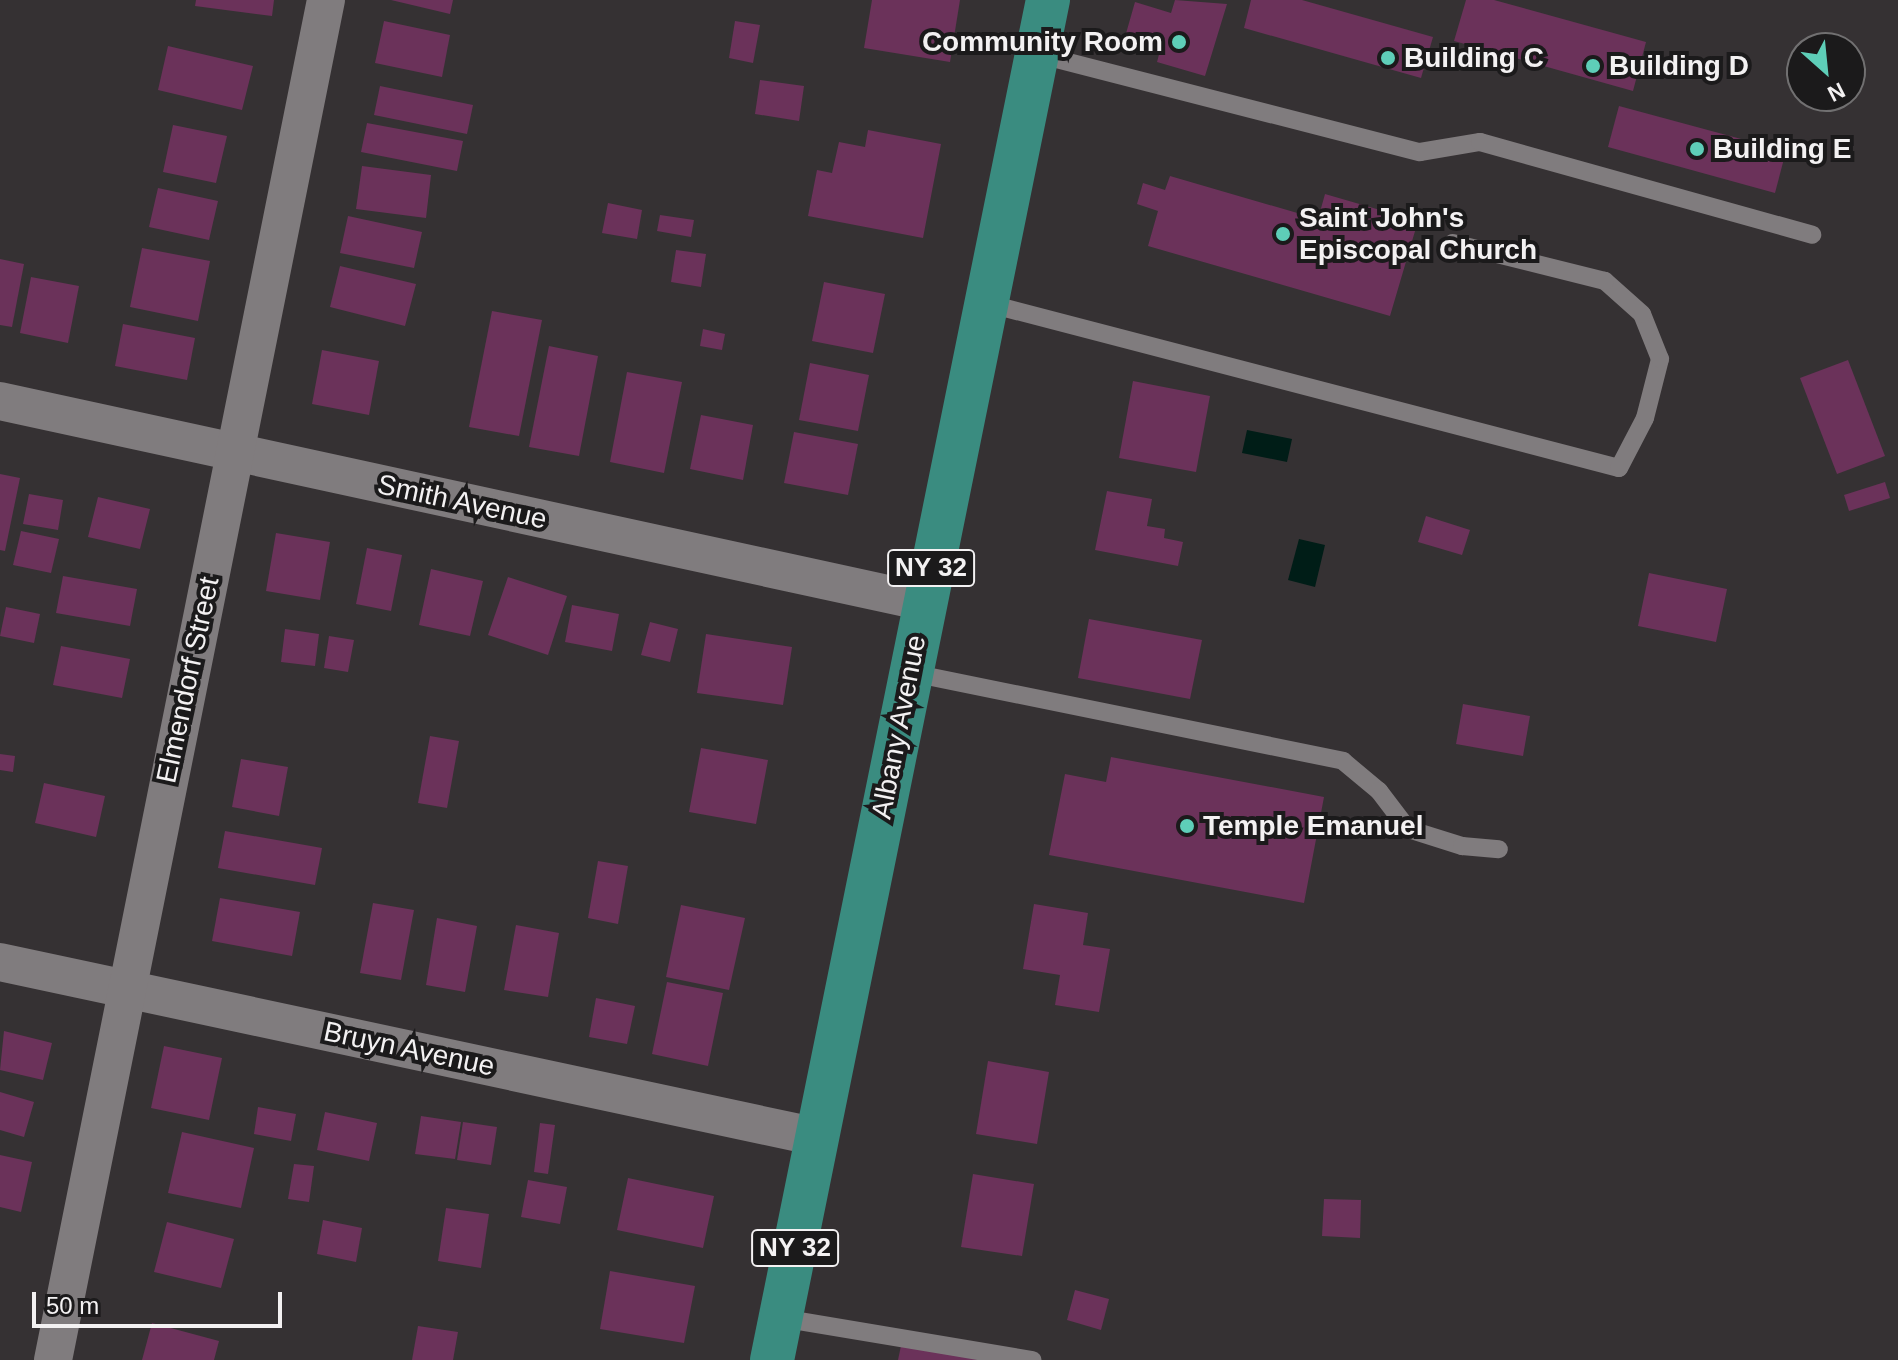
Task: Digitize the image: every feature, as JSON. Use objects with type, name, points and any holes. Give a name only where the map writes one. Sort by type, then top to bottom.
[{"type":"main road","name":"Albany Avenue","points":[[772,1360],[1048,0]]},
{"type":"street","name":"Elmendorf Street","points":[[53,1360],[326,0]]},
{"type":"street","name":"Smith Avenue","points":[[0,401],[924,602]]},
{"type":"street","name":"Bruyn Avenue","points":[[0,962],[818,1137]]},
{"type":"lane","points":[[1037,54],[1420,152],[1480,142],[1812,235]]},
{"type":"lane","points":[[986,303],[1619,468],[1645,418],[1660,359],[1642,314],[1605,281],[1453,243]]},
{"type":"lane","points":[[909,673],[1343,761],[1379,791],[1408,829],[1462,846],[1499,849]]},
{"type":"lane","points":[[781,1318],[1033,1360]]},
{"type":"shaded area","points":[[1247,430],[1292,439],[1287,462],[1242,453]]},
{"type":"shaded area","points":[[1299,539],[1325,545],[1315,587],[1288,580]]},
{"type":"building","points":[[196,0],[274,0],[272,16],[195,6]]},
{"type":"building","points":[[391,0],[453,0],[450,14]]},
{"type":"building","points":[[872,0],[960,0],[950,62],[864,48]]},
{"type":"building","name":"Community Room","points":[[1175,0],[1227,4],[1205,76],[1157,62],[1161,47],[1125,37],[1135,2],[1171,13]]},
{"type":"building","name":"Building C","points":[[1251,0],[1302,0],[1433,37],[1421,78],[1244,28]]},
{"type":"building","name":"Building D","points":[[1466,0],[1494,0],[1646,42],[1633,91],[1454,41]]},
{"type":"building","points":[[384,21],[450,35],[442,77],[375,63]]},
{"type":"building","points":[[735,21],[760,25],[753,63],[729,58]]},
{"type":"building","points":[[168,46],[253,66],[242,110],[158,90]]},
{"type":"building","points":[[760,80],[804,86],[799,121],[755,114]]},
{"type":"building","points":[[380,86],[473,105],[467,134],[374,115]]},
{"type":"building","name":"Building E","points":[[1619,106],[1786,151],[1775,193],[1608,147]]},
{"type":"building","points":[[367,123],[463,141],[457,171],[361,152]]},
{"type":"building","points":[[173,125],[227,136],[216,183],[163,172]]},
{"type":"building","points":[[868,130],[941,144],[923,238],[808,216],[817,170],[832,173],[839,142],[865,147]]},
{"type":"building","points":[[362,166],[431,175],[426,218],[356,209]]},
{"type":"building","name":"Saint John's Episcopal Church","points":[[1170,176],[1318,219],[1325,194],[1418,221],[1390,316],[1148,246],[1158,211],[1137,204],[1143,183],[1165,190]]},
{"type":"building","points":[[158,188],[218,201],[209,240],[149,227]]},
{"type":"building","points":[[608,203],[642,210],[637,239],[602,233]]},
{"type":"building","points":[[660,215],[694,220],[691,237],[657,231]]},
{"type":"building","points":[[348,216],[422,232],[414,268],[340,253]]},
{"type":"building","points":[[142,248],[210,261],[198,321],[130,307]]},
{"type":"building","points":[[676,250],[706,254],[701,287],[671,282]]},
{"type":"building","points":[[0,259],[24,264],[12,327],[0,325]]},
{"type":"building","points":[[340,266],[416,284],[405,326],[330,307]]},
{"type":"building","points":[[31,277],[79,286],[68,343],[20,333]]},
{"type":"building","points":[[824,282],[885,294],[873,353],[812,341]]},
{"type":"building","points":[[492,311],[542,320],[519,436],[469,427]]},
{"type":"building","points":[[123,324],[195,338],[187,380],[115,366]]},
{"type":"building","points":[[703,329],[725,334],[722,350],[700,346]]},
{"type":"building","points":[[549,346],[598,356],[579,456],[529,447]]},
{"type":"building","points":[[322,350],[379,361],[369,415],[312,404]]},
{"type":"building","points":[[1848,360],[1885,456],[1837,474],[1800,378]]},
{"type":"building","points":[[810,363],[869,375],[858,431],[799,420]]},
{"type":"building","points":[[627,372],[682,382],[664,473],[610,462]]},
{"type":"building","points":[[1133,381],[1210,396],[1196,472],[1119,458]]},
{"type":"building","points":[[701,415],[753,425],[743,480],[690,469]]},
{"type":"building","points":[[794,432],[858,444],[848,495],[784,483]]},
{"type":"building","points":[[0,474],[20,478],[5,551],[0,550]]},
{"type":"building","points":[[1885,482],[1890,498],[1849,511],[1844,495]]},
{"type":"building","points":[[1107,491],[1152,499],[1147,526],[1165,529],[1164,538],[1183,542],[1178,566],[1095,550]]},
{"type":"building","points":[[29,494],[63,500],[58,530],[23,524]]},
{"type":"building","points":[[98,497],[150,509],[140,549],[88,537]]},
{"type":"building","points":[[1426,516],[1470,530],[1462,555],[1418,542]]},
{"type":"building","points":[[21,531],[59,539],[51,573],[13,565]]},
{"type":"building","points":[[276,533],[330,542],[320,600],[266,591]]},
{"type":"building","points":[[367,548],[402,555],[391,611],[356,604]]},
{"type":"building","points":[[431,569],[483,581],[470,636],[419,625]]},
{"type":"building","points":[[1649,573],[1727,589],[1716,642],[1638,626]]},
{"type":"building","points":[[63,576],[137,589],[130,626],[56,613]]},
{"type":"building","points":[[508,577],[567,596],[548,655],[488,635]]},
{"type":"building","points":[[572,605],[619,614],[612,651],[565,642]]},
{"type":"building","points":[[6,607],[40,614],[34,643],[0,636]]},
{"type":"building","points":[[1089,619],[1202,640],[1190,699],[1078,678]]},
{"type":"building","points":[[650,622],[678,629],[670,662],[641,655]]},
{"type":"building","points":[[285,629],[319,634],[315,666],[281,662]]},
{"type":"building","points":[[706,634],[792,647],[783,705],[697,693]]},
{"type":"building","points":[[329,636],[354,640],[348,672],[324,668]]},
{"type":"building","points":[[61,646],[130,659],[122,698],[53,685]]},
{"type":"building","points":[[1463,704],[1530,716],[1523,756],[1456,744]]},
{"type":"building","points":[[430,736],[459,741],[447,808],[418,803]]},
{"type":"building","points":[[701,748],[768,760],[756,824],[689,812]]},
{"type":"building","points":[[0,754],[15,756],[13,772],[0,770]]},
{"type":"building","name":"Temple Emanuel","points":[[1111,757],[1324,797],[1304,903],[1049,855],[1065,774],[1106,782]]},
{"type":"building","points":[[241,759],[288,767],[279,816],[232,807]]},
{"type":"building","points":[[44,783],[105,796],[96,837],[35,823]]},
{"type":"building","points":[[225,831],[322,848],[315,885],[218,868]]},
{"type":"building","points":[[598,861],[628,866],[618,924],[588,918]]},
{"type":"building","points":[[220,898],[300,912],[292,956],[212,941]]},
{"type":"building","points":[[373,903],[414,910],[401,980],[360,973]]},
{"type":"building","points":[[1034,904],[1088,913],[1083,945],[1110,949],[1099,1012],[1055,1005],[1060,975],[1023,969]]},
{"type":"building","points":[[681,905],[745,918],[729,990],[666,977]]},
{"type":"building","points":[[437,918],[477,926],[465,992],[426,985]]},
{"type":"building","points":[[516,925],[559,933],[548,997],[504,990]]},
{"type":"building","points":[[667,982],[723,993],[708,1066],[652,1054]]},
{"type":"building","points":[[596,998],[635,1006],[627,1044],[589,1037]]},
{"type":"building","points":[[4,1031],[52,1043],[43,1080],[0,1070]]},
{"type":"building","points":[[164,1046],[222,1058],[209,1120],[151,1108]]},
{"type":"building","points":[[988,1061],[1049,1072],[1037,1144],[976,1134]]},
{"type":"building","points":[[0,1092],[34,1102],[24,1137],[0,1130]]},
{"type":"building","points":[[258,1107],[296,1114],[291,1141],[254,1134]]},
{"type":"building","points":[[325,1112],[377,1123],[369,1161],[317,1150]]},
{"type":"building","points":[[421,1116],[461,1122],[455,1159],[415,1154]]},
{"type":"building","points":[[463,1122],[497,1127],[491,1165],[457,1160]]},
{"type":"building","points":[[540,1123],[555,1125],[548,1174],[534,1172]]},
{"type":"building","points":[[182,1132],[254,1148],[241,1208],[168,1193]]},
{"type":"building","points":[[0,1155],[32,1162],[21,1212],[0,1207]]},
{"type":"building","points":[[294,1164],[314,1166],[309,1202],[288,1199]]},
{"type":"building","points":[[973,1174],[1034,1184],[1022,1256],[961,1247]]},
{"type":"building","points":[[628,1178],[714,1196],[703,1248],[617,1230]]},
{"type":"building","points":[[528,1180],[567,1187],[560,1224],[521,1217]]},
{"type":"building","points":[[1324,1199],[1361,1200],[1360,1238],[1322,1236]]},
{"type":"building","points":[[446,1208],[489,1214],[481,1268],[438,1261]]},
{"type":"building","points":[[323,1220],[362,1228],[356,1262],[317,1254]]},
{"type":"building","points":[[167,1222],[234,1239],[221,1288],[154,1272]]},
{"type":"building","points":[[610,1271],[695,1286],[684,1343],[600,1329]]},
{"type":"building","points":[[1075,1290],[1109,1299],[1101,1330],[1067,1320]]},
{"type":"building","points":[[152,1323],[219,1341],[214,1360],[142,1360]]},
{"type":"building","points":[[418,1326],[458,1332],[453,1360],[412,1360]]},
{"type":"building","points":[[902,1341],[987,1360],[898,1360]]},
{"type":"place","name":"Community Room","points":[[1179,42]]},
{"type":"place","name":"Building C","points":[[1388,58]]},
{"type":"place","name":"Building D","points":[[1593,66]]},
{"type":"place","name":"Building E","points":[[1697,149]]},
{"type":"place","name":"Saint John's Episcopal Church","points":[[1283,234]]},
{"type":"place","name":"Temple Emanuel","points":[[1187,826]]}]
